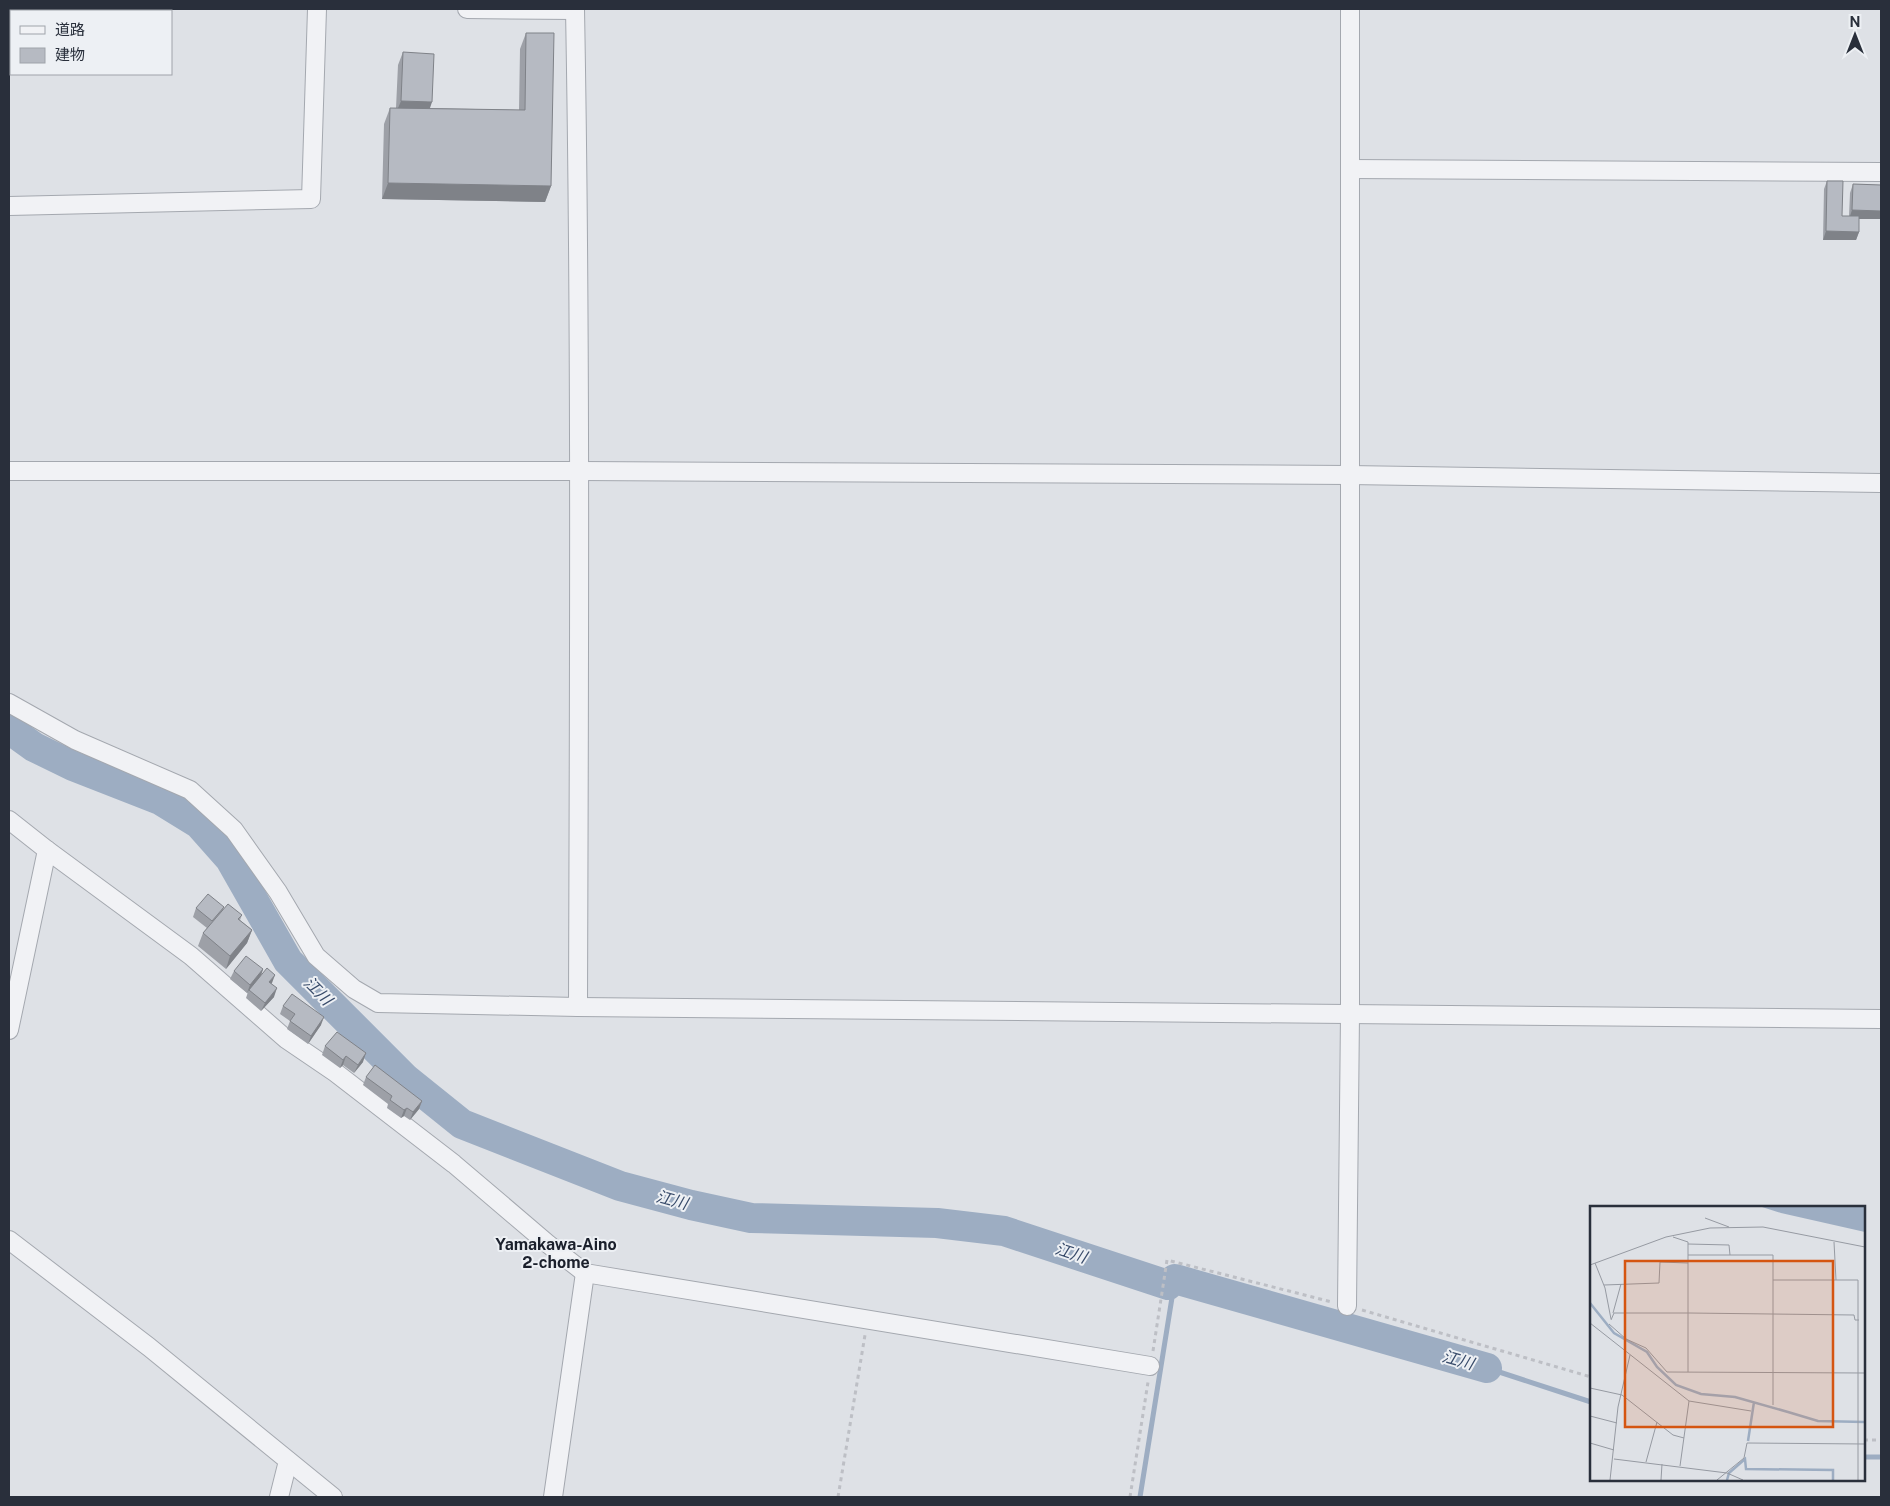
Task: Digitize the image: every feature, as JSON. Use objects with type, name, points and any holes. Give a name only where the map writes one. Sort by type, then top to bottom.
[{"type":"street","points":[[9,206],[311,200],[317,9]]},
{"type":"street","points":[[467,9],[575,10],[580,471],[578,1007]]},
{"type":"street","points":[[1346,1306],[1350,1014],[1350,9]]},
{"type":"street","points":[[1350,169],[1881,172]]},
{"type":"street","points":[[9,471],[580,471],[1349,475],[1881,483]]},
{"type":"street","points":[[9,703],[75,740],[190,790],[234,830],[278,892],[316,956],[354,989],[378,1003],[578,1007],[1881,1019]]},
{"type":"street","points":[[9,820],[191,956],[286,1039],[336,1073],[454,1164],[585,1273],[1150,1366]]},
{"type":"street","points":[[9,1030],[47,850]]},
{"type":"street","points":[[9,1240],[149,1347],[333,1497]]},
{"type":"street","points":[[553,1497],[585,1273]]},
{"type":"street","points":[[279,1497],[288,1461]]},
{"type":"path","points":[[1130,1497],[1167,1260],[1346,1306],[1590,1377]]},
{"type":"path","points":[[838,1497],[867,1320]]},
{"type":"path","points":[[1865,1440],[1881,1440]]},
{"type":"building","points":[[526,33],[554,33],[551,186],[388,183],[390,108],[525,110]]},
{"type":"building","points":[[403,52],[434,54],[432,102],[401,101]]},
{"type":"building","points":[[1827,181],[1843,181],[1842,216],[1859,216],[1859,232],[1826,231]]},
{"type":"building","points":[[1853,184],[1881,185],[1881,211],[1852,210]]},
{"type":"building","points":[[208,894],[224,907],[212,921],[196,908]]},
{"type":"building","points":[[228,904],[242,915],[238,919],[252,930],[230,956],[203,933]]},
{"type":"building","points":[[246,956],[263,969],[250,985],[234,971]]},
{"type":"building","points":[[267,968],[275,975],[269,982],[277,988],[265,1003],[249,990]]},
{"type":"building","points":[[292,994],[324,1017],[311,1036],[290,1021],[295,1014],[283,1006]]},
{"type":"building","points":[[337,1032],[366,1053],[358,1065],[346,1056],[343,1060],[325,1046]]},
{"type":"building","points":[[375,1065],[422,1101],[413,1112],[407,1108],[404,1110],[390,1100],[392,1096],[366,1077]]},
{"type":"waterway","name":"江川","points":[[9,729],[34,747],[73,766],[160,800],[199,824],[230,859],[288,961],[406,1079],[462,1124],[620,1186],[691,1205],[751,1218],[937,1223],[1004,1231],[1168,1285],[1175,1279],[1487,1368]]},
{"type":"waterway","points":[[1140,1497],[1175,1279]]},
{"type":"waterway","points":[[1487,1368],[1590,1402]]},
{"type":"waterway","points":[[1865,1457],[1881,1457]]},
{"type":"district","name":"Yamakawa-Aino 2-chome","points":[[556,1253]]}]
